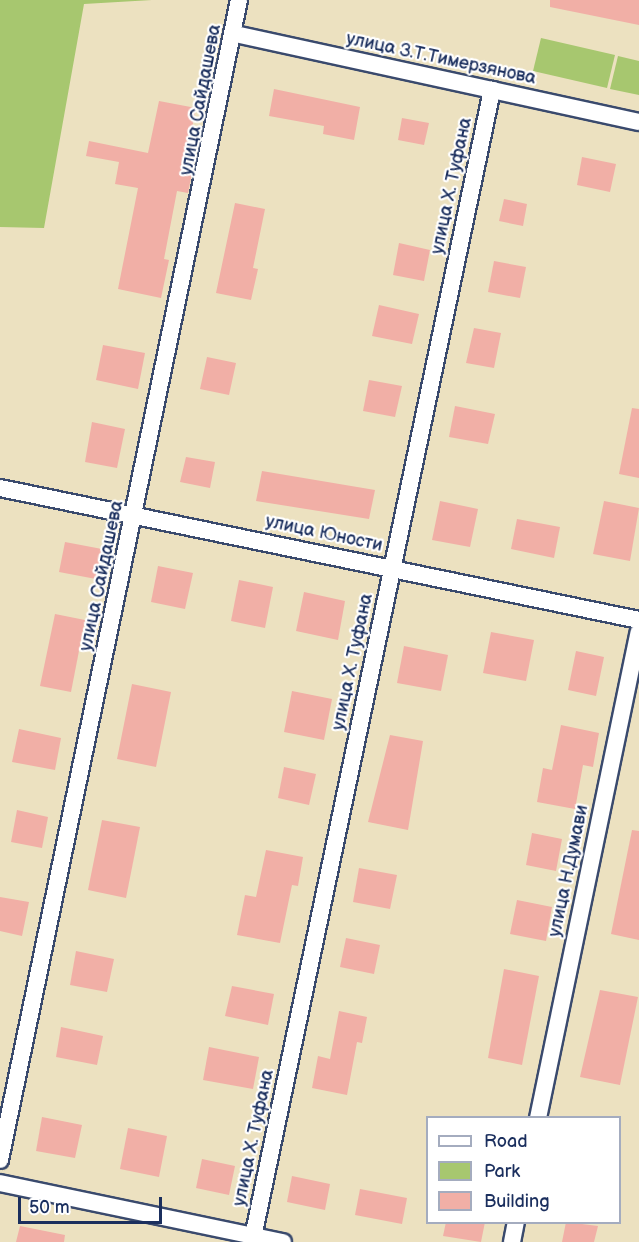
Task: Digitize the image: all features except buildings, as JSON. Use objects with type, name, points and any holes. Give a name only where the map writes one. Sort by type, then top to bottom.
[{"type":"street","name":"улица Сайдашева","points":[[0,1160],[235,34],[239,0]]},
{"type":"street","name":"улица З.Т.Тимерзянова","points":[[235,34],[639,122]]},
{"type":"street","name":"улица Х. Туфана","points":[[253,1239],[492,90]]},
{"type":"street","name":"улица Юности","points":[[0,488],[135,514],[639,620]]},
{"type":"street","name":"улица Н.Думави","points":[[538,1116],[639,632]]},
{"type":"street","points":[[0,1183],[253,1239],[283,1242]]},
{"type":"street","points":[[512,1242],[516,1224]]},
{"type":"green space","points":[[0,0],[152,0],[84,4],[44,228],[0,227]]},
{"type":"green space","points":[[541,38],[615,55],[607,88],[533,71]]},
{"type":"green space","points":[[618,56],[639,61],[639,95],[610,89]]}]
